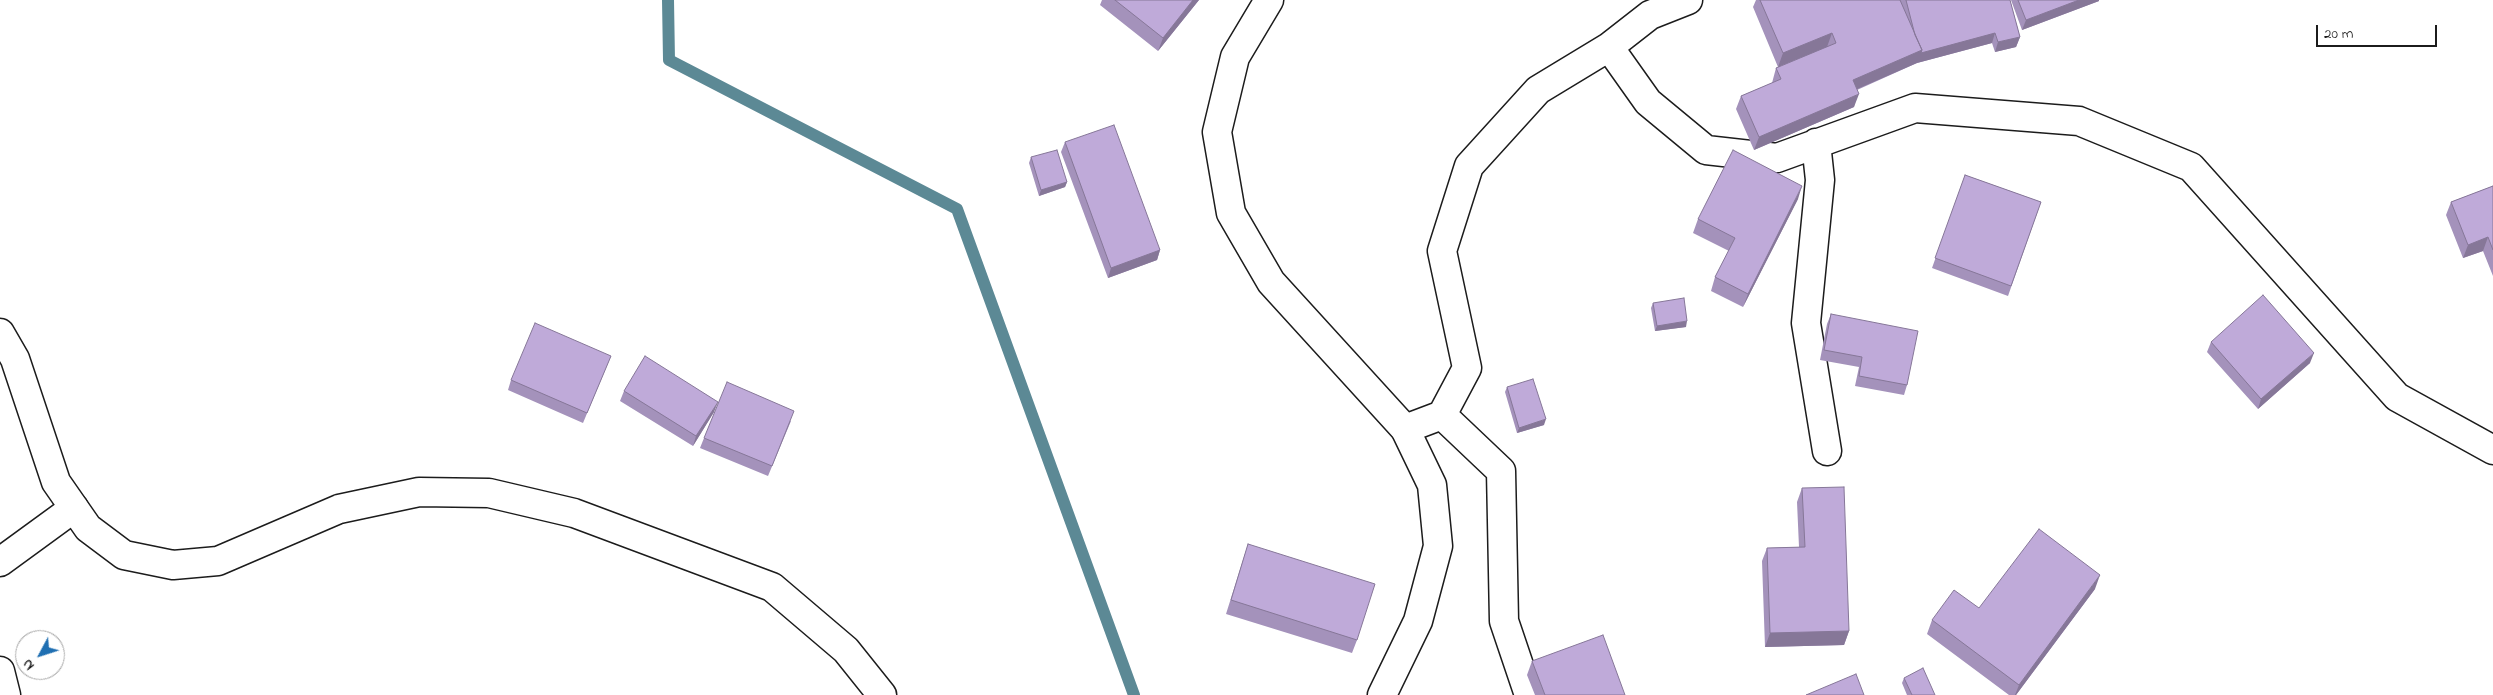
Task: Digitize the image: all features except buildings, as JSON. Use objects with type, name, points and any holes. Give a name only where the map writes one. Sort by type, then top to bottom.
[{"type":"street","points":[[1269,0],[1235,57],[1217,132],[1231,213],[1271,282],[1405,429],[1432,485],[1438,546],[1418,621],[1382,695]]},
{"type":"street","points":[[1405,429],[1442,415],[1467,368],[1442,252],[1469,166],[1538,90],[1608,47],[1650,15],[1688,0]]},
{"type":"street","points":[[1608,47],[1648,102],[1706,150],[1776,158],[1915,108],[2079,121],[2191,167],[2397,397],[2493,450]]},
{"type":"street","points":[[1816,143],[1820,180],[1806,323],[1827,451]]},
{"type":"street","points":[[0,333],[16,359],[56,482],[88,528],[124,556],[173,565],[218,560],[339,509],[419,492],[490,493],[574,513],[772,587],[846,650],[882,695]]},
{"type":"street","points":[[1442,415],[1502,470],[1504,621],[1529,695]]},
{"type":"street","points":[[0,562],[74,508]]},
{"type":"street","points":[[0,671],[6,695]]},
{"type":"waterway","points":[[668,0],[669,60],[957,209],[1134,695]]}]
